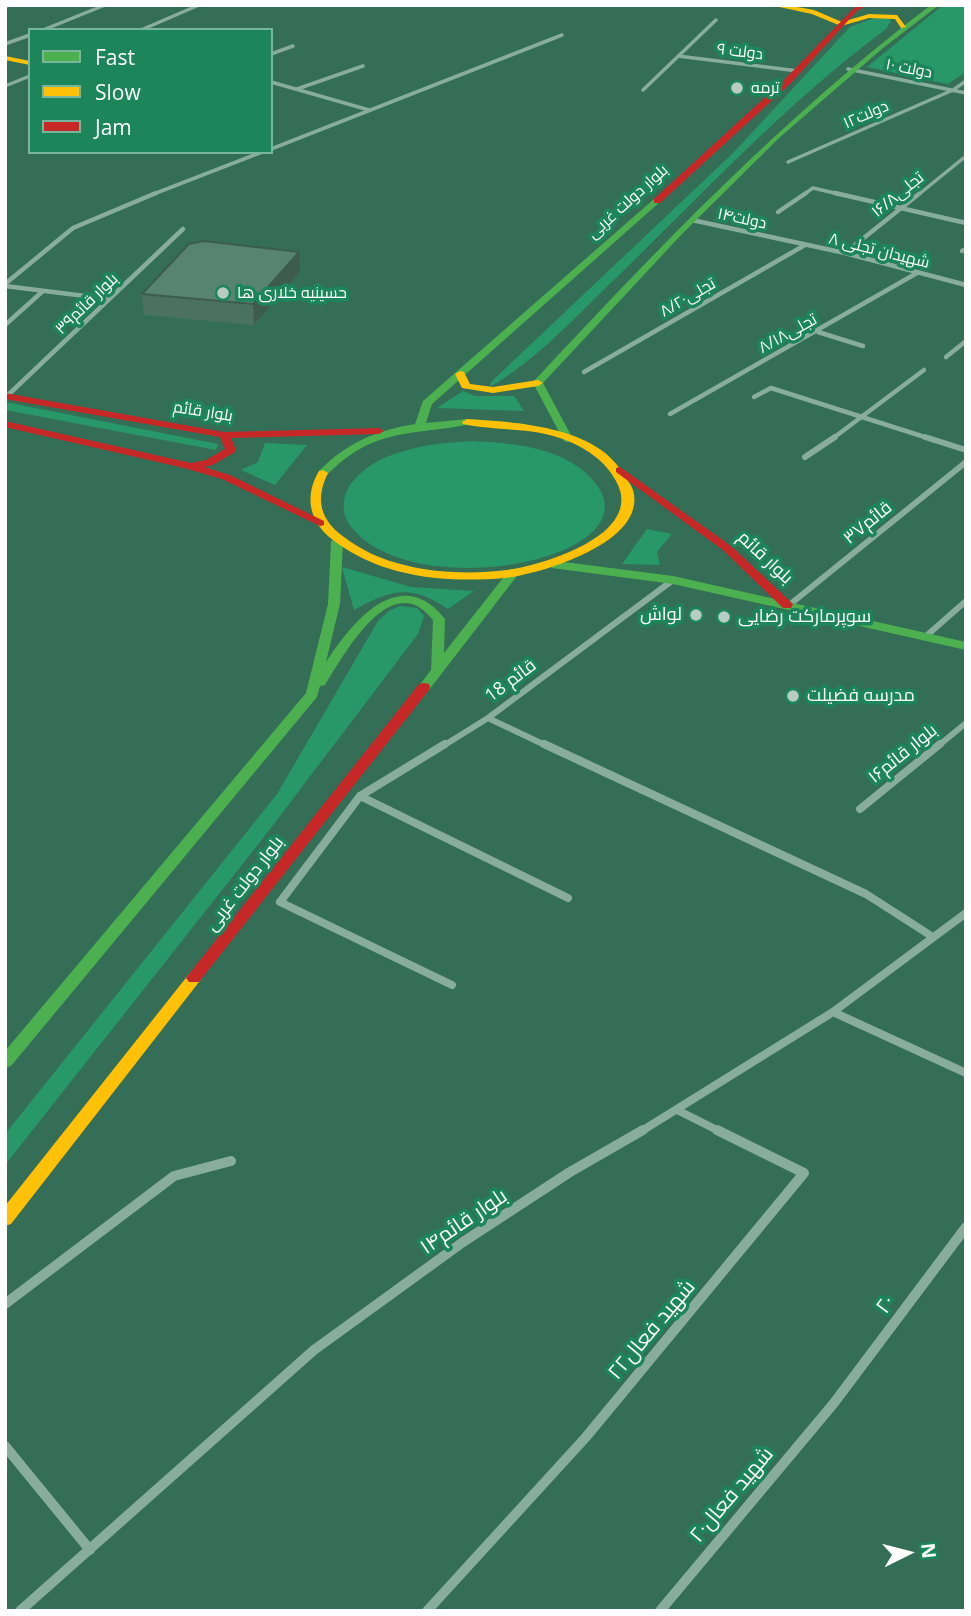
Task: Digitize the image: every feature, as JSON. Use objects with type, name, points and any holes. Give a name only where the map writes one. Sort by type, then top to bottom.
[{"type":"main road","points":[[498,5],[613,8],[749,5]]},
{"type":"main road","points":[[772,5],[814,12],[841,24],[864,16],[887,15],[897,17],[903,27]]},
{"type":"main road","name":"بلوار دولت غربی","points":[[420,426],[427,403],[633,223],[798,71],[841,24],[864,5]]},
{"type":"main road","points":[[460,374],[466,386],[484,391],[538,383],[692,220],[848,69],[936,5]]},
{"type":"main road","points":[[5,58],[28,63]]},
{"type":"main road","points":[[538,383],[568,439]]},
{"type":"main road","name":"بلوار قائم","points":[[6,396],[224,435],[397,430],[420,426],[503,423],[537,429],[594,450],[727,548],[788,606]]},
{"type":"main road","points":[[5,424],[187,465],[226,477],[320,523]]},
{"type":"main road","points":[[397,430],[367,440],[342,453],[324,469],[314,487],[312,505],[320,523],[337,541],[385,563],[434,573],[474,575],[514,572],[551,564],[599,542],[622,519],[629,501],[625,482],[614,465]]},
{"type":"main road","points":[[187,465],[209,463],[231,450],[224,435]]},
{"type":"main road","points":[[312,694],[334,604],[337,541]]},
{"type":"main road","name":"بلوار قائم","points":[[551,564],[673,580],[966,646]]},
{"type":"main road","name":"بلوار دولت غربی","points":[[5,1219],[514,572]]},
{"type":"main road","points":[[5,1062],[312,694],[350,632],[378,606],[404,599],[428,605],[439,619],[437,672]]},
{"type":"street","points":[[48,28],[106,5]]},
{"type":"street","points":[[146,28],[199,5]]},
{"type":"street","points":[[643,90],[716,20]]},
{"type":"street","points":[[273,148],[562,35]]},
{"type":"street","points":[[5,44],[28,36]]},
{"type":"street","points":[[273,53],[293,46]]},
{"type":"street","name":"۹ دولت","points":[[678,56],[798,71]]},
{"type":"street","points":[[296,90],[363,66]]},
{"type":"street","name":"۱۰ دولت","points":[[848,69],[966,93]]},
{"type":"street","points":[[5,86],[28,77]]},
{"type":"street","name":"۱۲دولت","points":[[788,162],[953,90],[966,81]]},
{"type":"street","points":[[273,83],[370,111]]},
{"type":"street","points":[[5,285],[73,228],[89,219],[257,154]]},
{"type":"street","name":"تجلی۱۶/۸","points":[[845,253],[966,156]]},
{"type":"street","points":[[778,212],[813,188],[966,223]]},
{"type":"street","name":"۱۴دولت","points":[[692,220],[787,241]]},
{"type":"street","name":"بلوار قائم۳۹","points":[[6,396],[183,229]]},
{"type":"street","name":"شهیدان تجلی ۸","points":[[787,241],[965,284]]},
{"type":"street","name":"تجلی۸/۲۰","points":[[584,372],[805,244]]},
{"type":"street","name":"تجلی۸/۱۸","points":[[670,414],[818,332],[916,273]]},
{"type":"street","points":[[5,285],[109,299]]},
{"type":"street","points":[[5,325],[43,291]]},
{"type":"street","points":[[818,332],[863,346]]},
{"type":"street","points":[[946,357],[966,341]]},
{"type":"street","points":[[805,457],[864,418],[923,370]]},
{"type":"street","points":[[754,397],[771,388],[966,450]]},
{"type":"street","name":"قائم۳۷","points":[[788,606],[966,462]]},
{"type":"street","name":"18 قائم","points":[[360,796],[488,718],[673,580]]},
{"type":"street","points":[[925,637],[966,601]]},
{"type":"street","points":[[488,718],[866,894],[933,937]]},
{"type":"street","name":"بلوار قائم۱۶","points":[[860,809],[966,723]]},
{"type":"street","points":[[452,985],[280,902],[360,796],[568,898]]},
{"type":"street","name":"بلوار قائم۱۴","points":[[20,1611],[314,1350],[463,1242],[570,1172],[677,1110],[833,1012],[966,913]]},
{"type":"street","points":[[833,1012],[966,1073]]},
{"type":"street","name":"شهید فعال۲۲","points":[[427,1611],[586,1437],[804,1173],[677,1110]]},
{"type":"street","points":[[5,1304],[174,1177],[231,1161]]},
{"type":"street","name":"۲۰","points":[[834,1403],[966,1227]]},
{"type":"street","name":"شهید فعال۲۰","points":[[660,1611],[834,1403]]},
{"type":"street","points":[[5,1446],[90,1550]]},
{"type":"green space","points":[[943,5],[966,5],[966,72],[948,84],[867,67]]},
{"type":"green space","points":[[877,17],[887,17],[891,21],[886,29],[780,118],[556,337],[508,376],[490,387],[491,382],[733,153],[850,27]]},
{"type":"green space","points":[[463,391],[475,396],[514,396],[524,411],[437,408]]},
{"type":"green space","points":[[5,402],[218,444],[216,450],[5,410]]},
{"type":"green space","points":[[472,441],[536,449],[566,459],[579,468],[591,478],[605,506],[594,531],[563,550],[521,563],[472,568],[422,564],[379,550],[349,524],[344,507],[350,485],[378,461],[425,446]]},
{"type":"green space","points":[[265,443],[307,445],[275,485],[241,470],[258,462]]},
{"type":"green space","points":[[647,529],[672,534],[657,552],[660,565],[622,564]]},
{"type":"green space","points":[[342,567],[411,587],[474,591],[448,609],[423,596],[401,592],[379,597],[354,610]]},
{"type":"green space","points":[[400,606],[417,608],[424,616],[418,634],[264,837],[5,1165],[5,1134],[277,794],[378,621],[390,610]]},
{"type":"building","points":[[204,241],[299,252],[253,304],[142,294],[189,244]]},
{"type":"traffic: fast","points":[[498,5],[749,5]]},
{"type":"traffic: fast","points":[[568,439],[538,383],[679,233],[777,136],[881,47],[936,5]]},
{"type":"traffic: fast","points":[[420,426],[427,403],[657,201]]},
{"type":"traffic: fast","points":[[323,473],[353,447],[370,439],[408,429],[467,422]]},
{"type":"traffic: fast","points":[[5,1062],[312,694],[334,604],[337,541]]},
{"type":"traffic: fast","points":[[556,565],[673,580],[966,646]]},
{"type":"traffic: fast","points":[[424,687],[514,572]]},
{"type":"traffic: fast","points":[[320,682],[337,654],[362,623],[376,610],[392,601],[407,599],[423,604],[439,619],[437,671]]},
{"type":"traffic: slow","points":[[773,5],[814,12],[841,24],[869,16],[897,17],[903,27]]},
{"type":"traffic: slow","points":[[5,58],[28,63]]},
{"type":"traffic: slow","points":[[460,374],[466,386],[493,390],[538,383]]},
{"type":"traffic: slow","points":[[323,473],[316,489],[315,505],[320,520],[332,534],[370,558],[391,566],[437,574],[505,574],[548,565],[596,543],[615,528],[626,511],[628,491],[615,469],[601,455],[584,445],[566,437],[527,427],[467,422]]},
{"type":"traffic: slow","points":[[5,1219],[194,978]]},
{"type":"traffic: jam","points":[[657,201],[787,82],[855,10],[864,5]]},
{"type":"traffic: jam","points":[[5,396],[224,435],[379,431]]},
{"type":"traffic: jam","points":[[5,424],[187,465],[226,477],[320,523]]},
{"type":"traffic: jam","points":[[195,464],[209,463],[231,450],[224,435]]},
{"type":"traffic: jam","points":[[620,470],[727,548],[787,605]]},
{"type":"traffic: jam","points":[[194,978],[424,687]]},
{"type":"place","name":"ترمه","points":[[737,88]]},
{"type":"place","name":"حسینیه خلاری ها","points":[[223,293]]},
{"type":"place","name":"لواش","points":[[696,615]]},
{"type":"place","name":"سوپرمارکت رضایی","points":[[724,617]]},
{"type":"place","name":"مدرسه فضیلت","points":[[793,696]]}]
